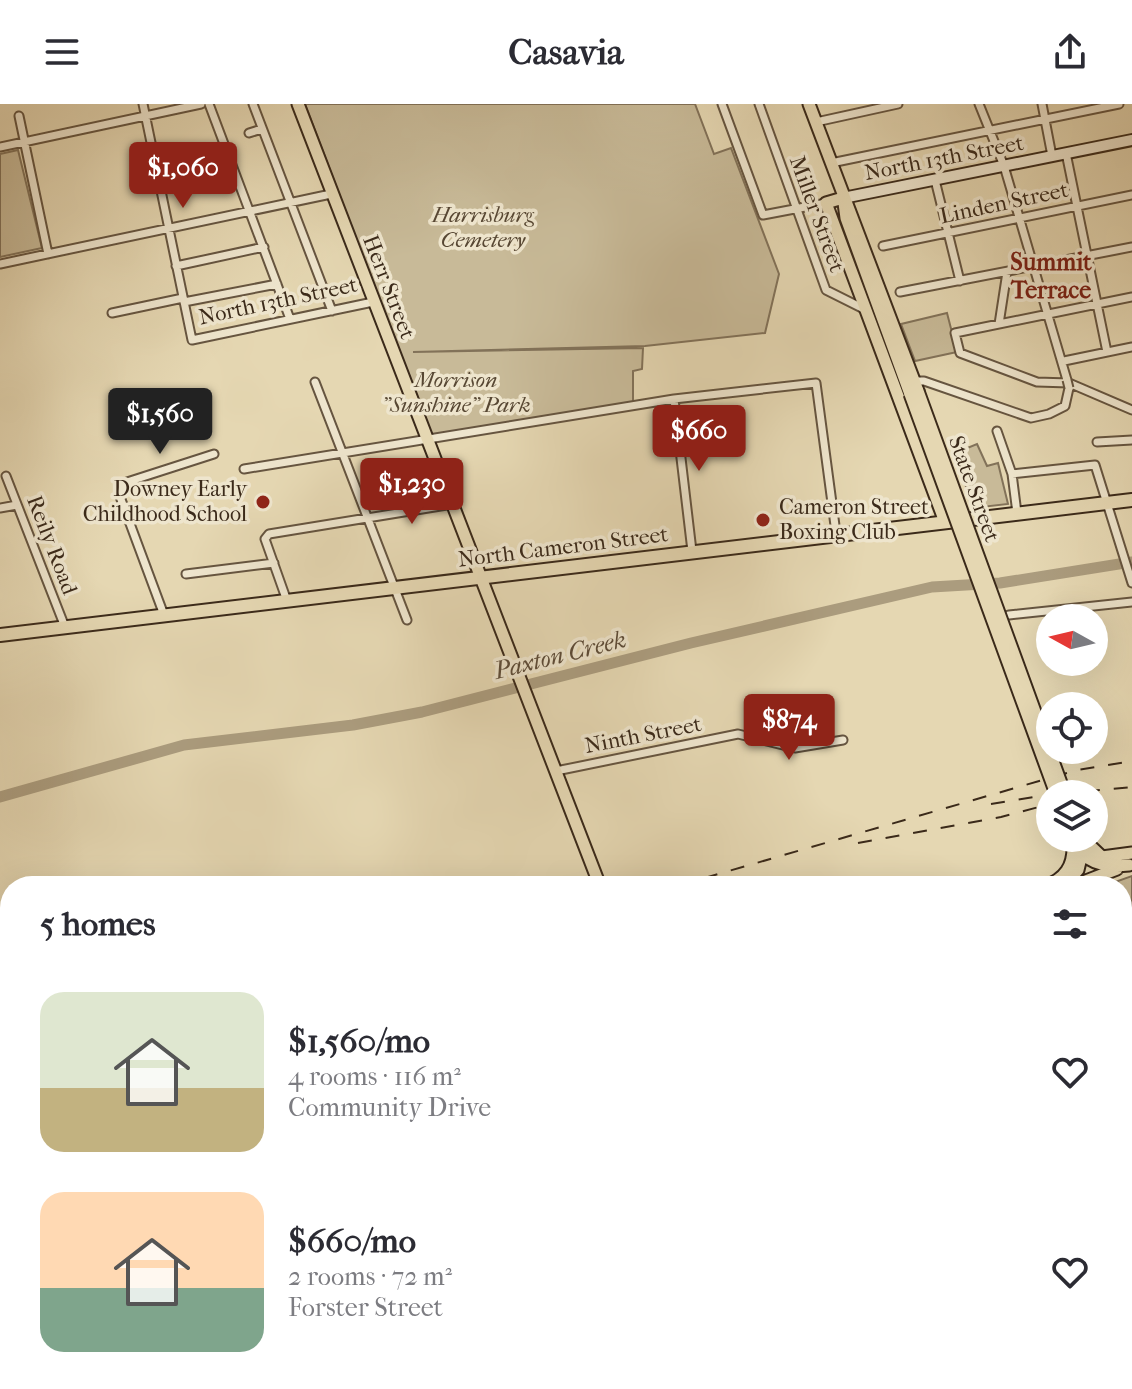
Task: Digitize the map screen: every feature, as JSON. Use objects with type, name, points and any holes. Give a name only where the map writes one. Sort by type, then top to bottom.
[{"type":"highway","name":"North Cameron Street","points":[[0,635],[1132,500]]},
{"type":"main road","name":"Herr Street","points":[[298,104],[596,876]]},
{"type":"main road","name":"State Street","points":[[809,104],[843,198],[846,218],[1060,780]]},
{"type":"main road","name":"North 13th Street","points":[[826,203],[1132,140]]},
{"type":"main road","name":"State Street","points":[[826,203],[945,522]]},
{"type":"main road","name":"State Street","points":[[912,387],[1051,780]]},
{"type":"main road","points":[[1063,876],[1069,869],[1073,852]]},
{"type":"main road","points":[[1073,876],[1078,870],[1082,852]]},
{"type":"main road","points":[[1095,852],[1102,857],[1131,861]]},
{"type":"main road","points":[[1083,856],[1103,865],[1131,861]]},
{"type":"main road","points":[[1096,876],[1131,861]]},
{"type":"street","points":[[143,104],[184,300]]},
{"type":"street","points":[[0,147],[201,104]]},
{"type":"street","points":[[209,104],[290,319]]},
{"type":"street","points":[[253,104],[332,311]]},
{"type":"street","name":"North 13th Street","points":[[722,104],[763,215],[826,203]]},
{"type":"street","name":"Miller Street","points":[[759,104],[826,290],[866,310]]},
{"type":"street","points":[[851,104],[854,113]]},
{"type":"street","points":[[816,122],[898,104]]},
{"type":"street","points":[[912,387],[924,381],[1031,418],[1057,411],[1069,400],[1064,361],[1036,266],[1004,166],[979,104]]},
{"type":"street","points":[[1042,104],[1052,156]]},
{"type":"street","points":[[831,163],[1119,104]]},
{"type":"street","points":[[19,116],[48,254]]},
{"type":"street","points":[[249,133],[262,129]]},
{"type":"street","points":[[1066,153],[1107,352]]},
{"type":"street","points":[[935,180],[960,281]]},
{"type":"street","points":[[0,264],[331,194]]},
{"type":"street","name":"Linden Street","points":[[883,246],[1132,195]]},
{"type":"street","points":[[176,266],[264,247]]},
{"type":"street","points":[[900,292],[1132,247]]},
{"type":"street","points":[[999,324],[1007,272]]},
{"type":"street","points":[[112,313],[277,284]]},
{"type":"street","points":[[1132,297],[955,333],[960,353],[1037,382],[1068,384],[1132,410]]},
{"type":"street","name":"North 13th Street","points":[[184,300],[192,340],[373,302]]},
{"type":"street","points":[[1064,361],[1132,347]]},
{"type":"street","points":[[315,382],[407,620]]},
{"type":"street","points":[[244,469],[674,399],[816,383],[836,533]]},
{"type":"street","points":[[674,399],[692,551]]},
{"type":"street","points":[[997,431],[1012,474],[1017,513]]},
{"type":"street","points":[[1097,442],[1132,440]]},
{"type":"street","points":[[164,615],[122,504],[122,487],[214,454]]},
{"type":"street","points":[[1012,474],[1095,465],[1132,583]]},
{"type":"street","name":"Reily Road","points":[[6,476],[65,627]]},
{"type":"street","points":[[287,601],[265,536],[453,504]]},
{"type":"street","points":[[0,508],[17,505]]},
{"type":"street","points":[[186,574],[274,563]]},
{"type":"street","points":[[1009,615],[1132,602]]},
{"type":"street","name":"Ninth Street","points":[[556,771],[738,734],[795,748],[843,740]]},
{"type":"green space","name":"Harrisburg Cemetery","points":[[305,104],[695,104],[714,154],[731,148],[779,274],[765,333],[645,346],[413,352],[643,348],[642,369],[633,371],[633,405],[431,436]]},
{"type":"green space","points":[[18,150],[42,248],[0,257],[0,154]]},
{"type":"green space","points":[[947,313],[957,352],[915,361],[901,324]]},
{"type":"green space","points":[[977,444],[987,466],[998,463],[1008,504],[973,508],[955,453]]},
{"type":"waterway","name":"Paxton Creek","points":[[0,797],[184,745],[353,725],[422,712],[691,643],[932,587],[1000,583],[1132,562]]},
{"type":"railway","points":[[711,876],[1077,770],[1132,761]]},
{"type":"railway","points":[[1108,789],[1132,787]]},
{"type":"railway","points":[[991,804],[1036,797]]},
{"type":"railway","points":[[858,843],[1036,808]]},
{"type":"place","name":"Downey Early Childhood School","points":[[263,502]]},
{"type":"place","name":"Cameron Street Boxing Club","points":[[763,520]]},
{"type":"district","name":"Summit Terrace","points":[[1051,276]]},
{"type":"park label","name":"Morrison \"Sunshine\" Park","points":[[456,392]]}]
